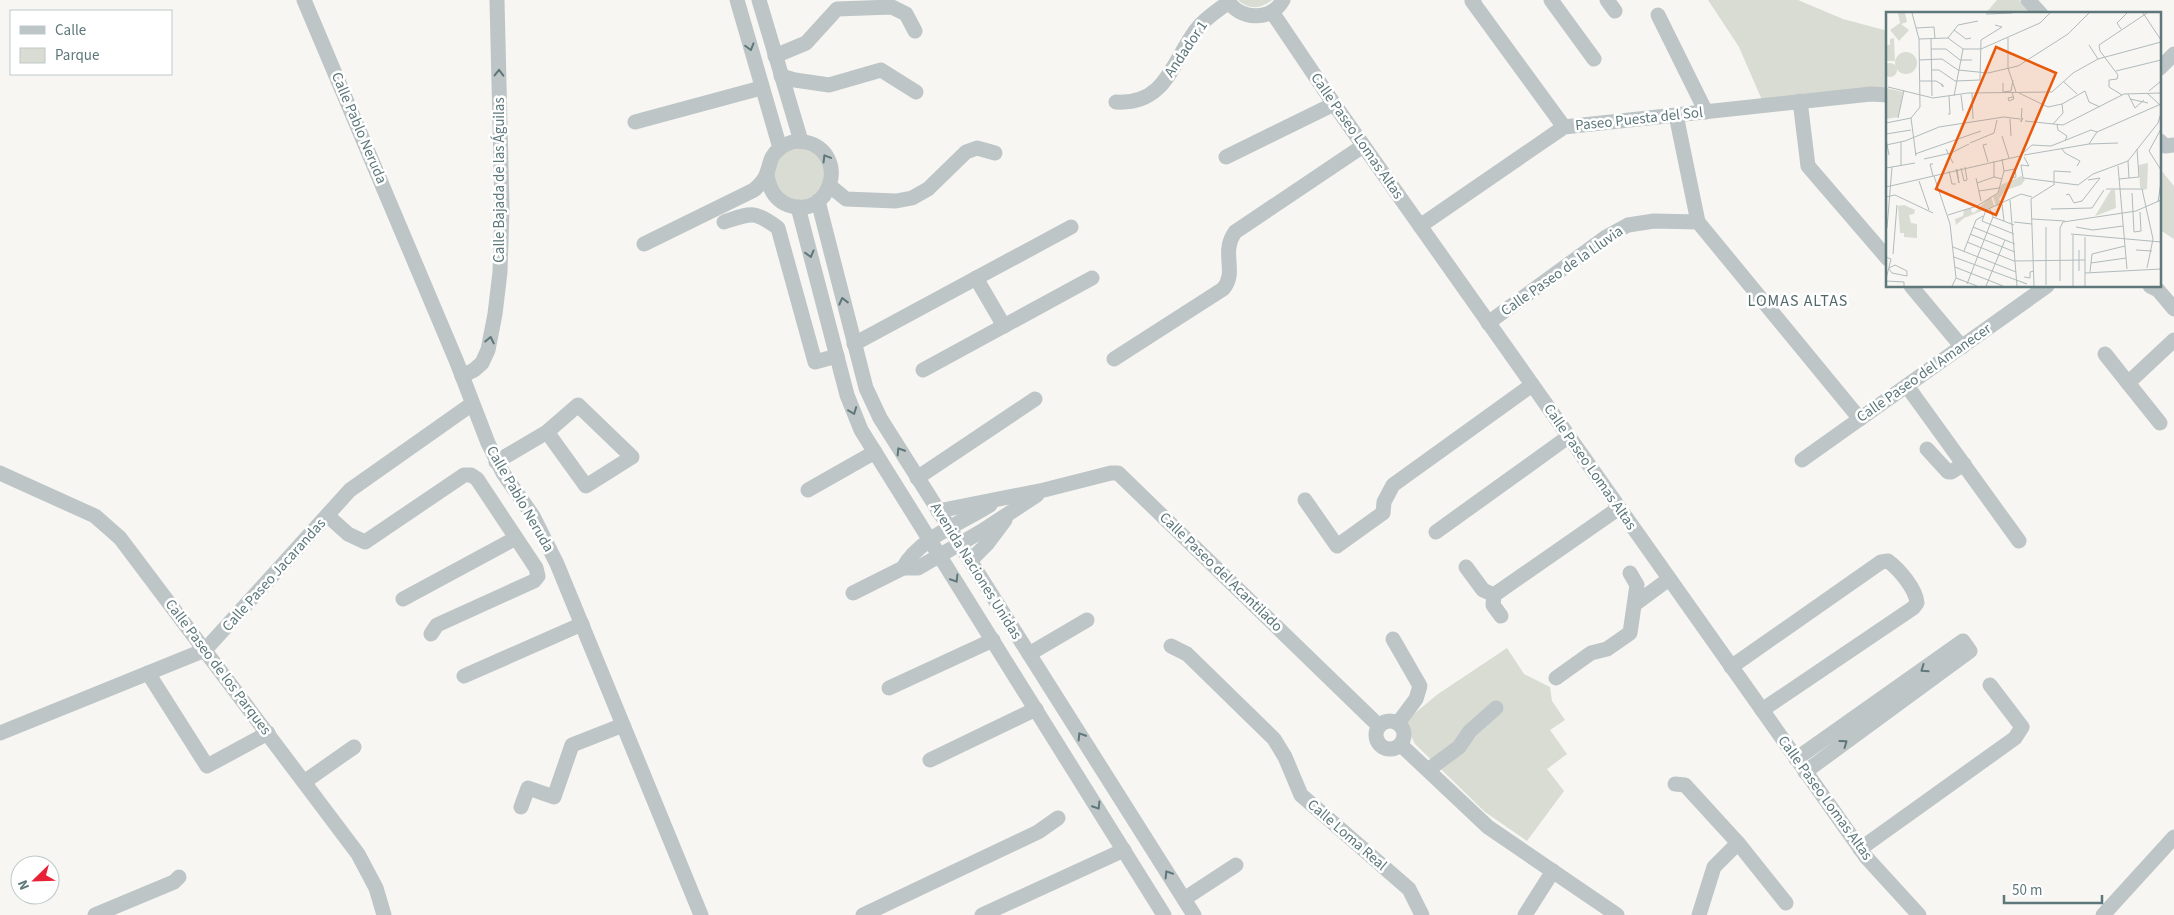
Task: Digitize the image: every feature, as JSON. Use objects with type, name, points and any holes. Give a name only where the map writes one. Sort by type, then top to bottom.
[{"type":"street","name":"Calle Pablo Neruda","points":[[304,0],[462,376],[496,462],[544,536],[701,915]]},
{"type":"street","name":"Calle Bajada de las Águilas","points":[[462,376],[474,370],[482,363],[488,350],[499,281],[502,208],[497,0]]},
{"type":"street","points":[[737,0],[761,88],[780,148]]},
{"type":"street","points":[[759,0],[801,141]]},
{"type":"street","points":[[1228,1],[1235,10],[1253,17],[1263,16],[1272,12],[1283,0]]},
{"type":"street","points":[[1550,0],[1594,59]]},
{"type":"street","points":[[2028,0],[2039,12]]},
{"type":"street","name":"Andador 1","points":[[1116,102],[1132,102],[1142,99],[1157,89],[1176,66],[1199,26],[1228,1]]},
{"type":"street","points":[[1473,1],[1564,127]]},
{"type":"street","points":[[775,56],[806,43],[837,9],[892,7],[906,14],[915,32]]},
{"type":"street","name":"Calle Paseo Lomas Altas","points":[[1272,12],[1363,146],[1805,772],[1860,848],[1919,915]]},
{"type":"street","points":[[1658,15],[1706,112]]},
{"type":"street","points":[[2162,66],[2174,54]]},
{"type":"street","points":[[781,76],[829,85],[881,70],[916,92]]},
{"type":"street","points":[[634,122],[761,88]]},
{"type":"street","name":"Paseo Puesta del Sol","points":[[1420,226],[1564,127],[1800,101],[1871,94],[1886,95]]},
{"type":"street","points":[[1800,101],[1808,166],[1886,258]]},
{"type":"street","points":[[1226,157],[1334,104]]},
{"type":"street","points":[[1676,115],[1698,222],[1860,419]]},
{"type":"street","points":[[801,141],[815,146],[826,156],[831,165],[832,176],[830,186],[818,201],[798,207],[788,205],[773,193],[767,175],[770,159],[780,148],[787,144],[801,141]]},
{"type":"street","points":[[2162,143],[2165,146],[2174,145]]},
{"type":"street","points":[[1114,359],[1223,289],[1229,283],[1228,241],[1235,232],[1363,146]]},
{"type":"street","points":[[830,186],[846,199],[896,201],[912,198],[928,189],[966,152],[977,148],[995,153]]},
{"type":"street","points":[[644,244],[754,190],[767,175]]},
{"type":"street","points":[[764,217],[773,193]]},
{"type":"street","name":"Avenida Naciones Unidas","points":[[818,201],[854,344],[871,402],[917,478],[1194,915]]},
{"type":"street","name":"Avenida Naciones Unidas","points":[[798,207],[836,356],[853,413],[875,452],[1164,915]]},
{"type":"street","points":[[724,222],[749,214],[764,217],[778,228],[815,362],[836,356]]},
{"type":"street","name":"Calle Paseo de la Lluvia","points":[[1488,323],[1606,237],[1628,225],[1654,221],[1698,222]]},
{"type":"street","points":[[854,344],[1071,227]]},
{"type":"street","points":[[976,278],[1004,326]]},
{"type":"street","points":[[923,370],[1092,278]]},
{"type":"street","points":[[1912,288],[1962,347]]},
{"type":"street","name":"Calle Paseo del Amanecer","points":[[1802,460],[2044,288]]},
{"type":"street","points":[[2154,288],[2158,290],[2174,309]]},
{"type":"street","points":[[2128,382],[2174,340]]},
{"type":"street","points":[[2104,354],[2160,422]]},
{"type":"street","points":[[1305,500],[1337,546],[1383,513],[1384,502],[1392,485],[1532,385]]},
{"type":"street","points":[[1907,386],[2019,541]]},
{"type":"street","points":[[917,478],[1035,398]]},
{"type":"street","name":"Calle Paseo Jacarandas","points":[[0,733],[205,650],[350,490],[472,404]]},
{"type":"street","points":[[496,462],[547,432],[578,405],[632,457],[586,486],[547,432]]},
{"type":"street","points":[[1436,532],[1568,437]]},
{"type":"street","points":[[1927,449],[1948,472],[1964,464]]},
{"type":"street","points":[[808,490],[875,452]]},
{"type":"street","name":"Calle Paseo del Acantilado","points":[[938,511],[1044,490],[1110,472],[1118,473],[1379,726]]},
{"type":"street","name":"Calle Paseo de los Parques","points":[[0,473],[95,516],[120,538],[358,854],[376,888],[384,915]]},
{"type":"street","points":[[328,516],[348,534],[366,542],[464,475],[471,475],[477,479],[536,568],[538,576],[534,581],[437,625],[431,634]]},
{"type":"street","name":"Calle Paseo del Acantilado","points":[[1000,498],[931,540],[909,557],[903,568],[918,568],[940,556],[1044,490]]},
{"type":"street","points":[[1494,595],[1618,508]]},
{"type":"street","name":"Calle Paseo del Acantilado","points":[[970,561],[987,544],[1012,510]]},
{"type":"street","points":[[403,599],[516,538]]},
{"type":"street","points":[[1731,666],[1881,562],[1888,561],[1894,565],[1916,596],[1917,603],[1913,608],[1762,710]]},
{"type":"street","points":[[1466,567],[1483,590],[1494,595]]},
{"type":"street","points":[[853,593],[903,568]]},
{"type":"street","points":[[1556,678],[1591,653],[1607,650],[1630,633],[1637,585],[1630,573]]},
{"type":"street","points":[[1635,604],[1669,579]]},
{"type":"street","points":[[1494,595],[1494,605],[1502,616]]},
{"type":"street","points":[[1029,654],[1087,620]]},
{"type":"street","points":[[464,676],[582,624]]},
{"type":"street","points":[[889,688],[993,640]]},
{"type":"street","points":[[1393,640],[1420,686],[1416,699],[1398,724]]},
{"type":"street","points":[[1796,759],[1963,641],[1970,651],[1805,772]]},
{"type":"street","name":"Calle Loma Real","points":[[1172,646],[1187,654],[1270,735],[1281,750],[1300,795],[1404,884],[1412,892],[1422,915]]},
{"type":"street","points":[[148,673],[207,766],[268,734]]},
{"type":"street","points":[[1860,848],[2015,738],[2022,727],[1990,685]]},
{"type":"street","points":[[1428,770],[1458,747],[1470,731],[1496,708]]},
{"type":"street","points":[[930,760],[1036,709]]},
{"type":"street","points":[[1390,721],[1398,724],[1404,732],[1404,739],[1400,745],[1390,749],[1379,744],[1376,737],[1379,726],[1390,721]]},
{"type":"street","points":[[521,807],[528,788],[554,797],[572,745],[623,725]]},
{"type":"street","points":[[1400,745],[1488,827],[1618,915]]},
{"type":"street","points":[[304,782],[354,747]]},
{"type":"street","points":[[1675,784],[1685,785],[1738,843],[1786,902]]},
{"type":"street","points":[[863,915],[1038,832],[1058,818]]},
{"type":"street","points":[[2103,915],[2174,837]]},
{"type":"street","points":[[1700,915],[1714,867],[1738,843]]},
{"type":"street","points":[[982,915],[1124,850]]},
{"type":"street","points":[[1184,899],[1236,865]]},
{"type":"street","points":[[1525,915],[1552,871]]},
{"type":"street","points":[[95,915],[174,882],[179,877]]},
{"type":"green space","points":[[1238,0],[1272,0],[1259,7],[1251,7]]},
{"type":"green space","points":[[1708,0],[1798,0],[1843,19],[1886,30],[1886,87],[1762,100],[1739,47]]},
{"type":"green space","points":[[1997,0],[2019,0],[2030,12],[1987,12]]},
{"type":"green space","points":[[792,145],[825,157],[826,191],[805,204],[781,199],[771,166]]},
{"type":"green space","points":[[2162,171],[2174,186],[2174,239],[2162,231]]},
{"type":"green space","points":[[1507,648],[1524,674],[1550,687],[1552,701],[1565,720],[1550,730],[1567,754],[1547,769],[1564,791],[1527,841],[1485,812],[1415,744],[1404,722],[1438,694]]},
{"type":"district","name":"LOMAS ALTAS","points":[[1798,301]]}]
